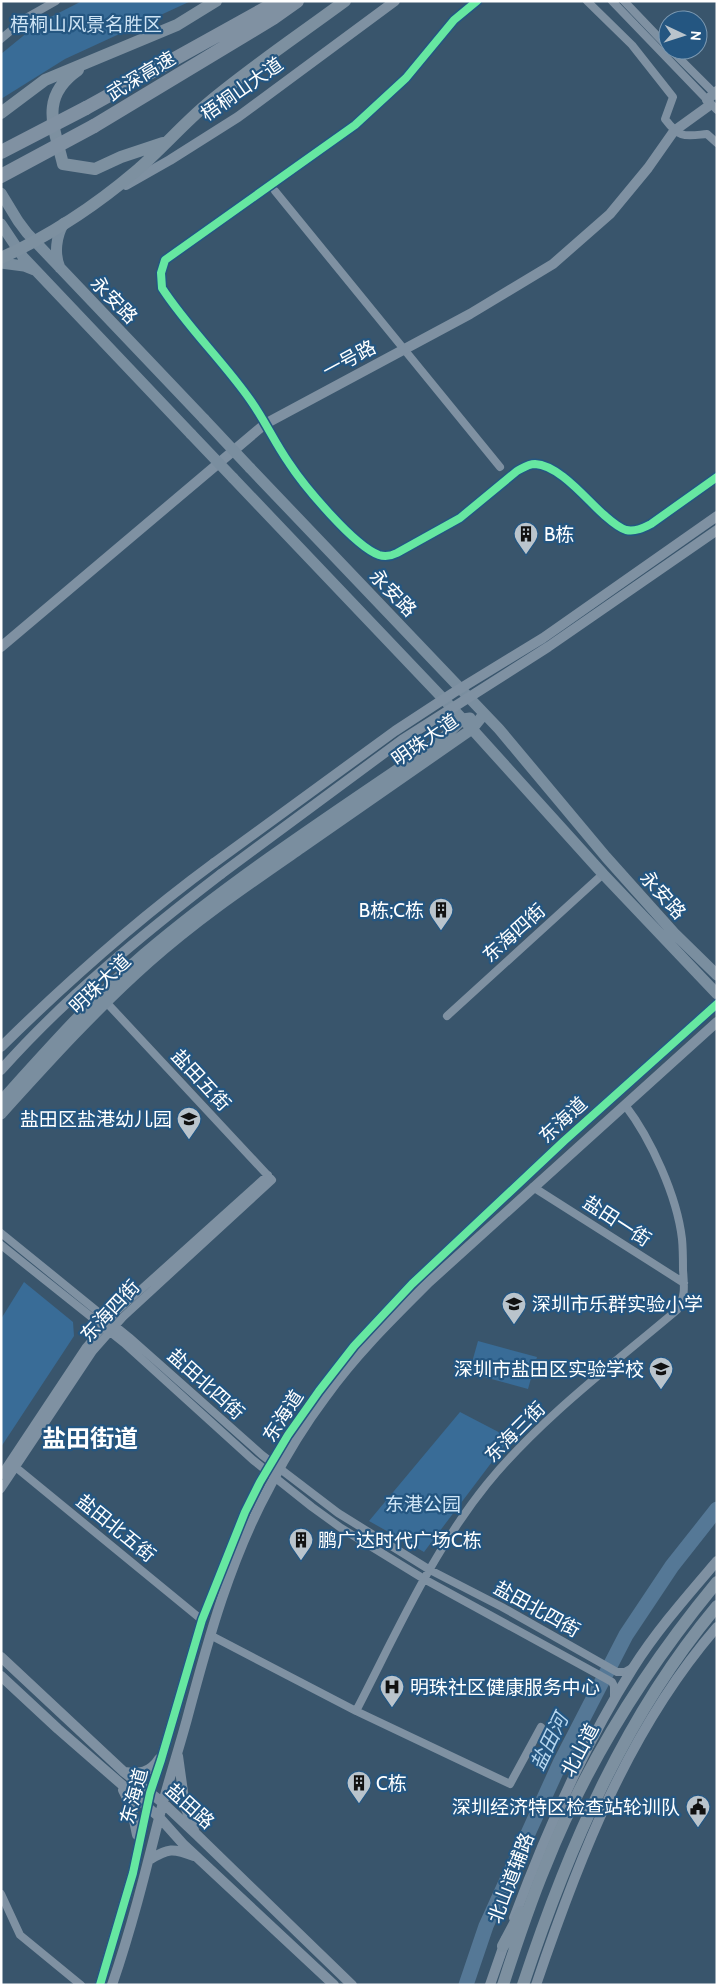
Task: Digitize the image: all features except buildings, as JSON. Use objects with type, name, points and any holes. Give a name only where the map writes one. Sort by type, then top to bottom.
[{"type":"highway","name":"武深高速","points":[[1,152],[274,8],[297,1]]},
{"type":"highway","name":"武深高速","points":[[1,176],[94,126],[274,8]]},
{"type":"main road","points":[[1,113],[45,80],[177,25],[216,1]]},
{"type":"main road","name":"梧桐山大道","points":[[1,258],[34,241],[103,197],[136,171],[224,90],[345,1]]},
{"type":"main road","points":[[94,58],[69,76],[55,98],[52,123],[63,164],[95,169],[121,157],[166,142]]},
{"type":"main road","name":"永安路","points":[[1,193],[18,221],[34,241],[499,729],[619,871],[674,933],[717,975]]},
{"type":"main road","points":[[61,269],[57,260],[56,249],[59,233],[64,223]]},
{"type":"main road","name":"永安路","points":[[1,224],[17,250],[39,274],[472,729],[603,874],[717,994]]},
{"type":"main road","points":[[1,263],[24,266],[39,274]]},
{"type":"main road","name":"明珠大道","points":[[1,1101],[92,1002],[173,930],[249,873],[442,739],[463,720],[484,714]]},
{"type":"main road","name":"明珠大道","points":[[1,1114],[64,1044],[150,961],[214,910],[472,729],[484,714]]},
{"type":"main road","name":"北山道","points":[[503,1985],[545,1865],[590,1770],[617,1721],[666,1646],[717,1582]]},
{"type":"main road","name":"北山道","points":[[523,1985],[544,1922],[584,1821],[606,1776],[656,1690],[717,1606]]},
{"type":"main road","points":[[503,1946],[545,1865]]},
{"type":"street","points":[[1,39],[26,18],[56,1]]},
{"type":"street","name":"梧桐山大道","points":[[103,197],[170,160],[238,117],[395,1]]},
{"type":"street","points":[[477,1],[454,20],[406,78],[355,125],[165,260],[161,273],[162,288],[251,401],[288,462],[308,488],[339,522],[370,551],[381,556],[390,556],[397,553],[460,518],[517,471],[534,464],[555,470],[612,523],[624,530],[641,530],[652,524],[717,477]]},
{"type":"street","points":[[587,1],[632,45],[673,97],[665,120],[674,131],[681,136],[707,134],[717,143]]},
{"type":"street","points":[[612,1],[714,101]]},
{"type":"street","points":[[624,1],[658,37]]},
{"type":"street","points":[[679,60],[714,101]]},
{"type":"street","name":"一号路","points":[[1,647],[264,424],[470,314],[554,264],[610,214],[648,168],[674,131],[714,101]]},
{"type":"street","points":[[275,191],[500,467]]},
{"type":"street","name":"明珠大道","points":[[1,1047],[84,967],[168,897],[395,731],[542,638],[717,516]]},
{"type":"street","name":"明珠大道","points":[[1,1070],[40,1029],[94,978],[175,909],[221,874],[402,740],[548,647],[717,530]]},
{"type":"street","name":"东海四街","points":[[447,1016],[603,874]]},
{"type":"street","name":"盐田五街","points":[[106,1002],[270,1178]]},
{"type":"street","name":"东海道","points":[[112,1985],[149,1860],[159,1817],[210,1635],[240,1552],[273,1470],[319,1391],[354,1346],[388,1309],[564,1141],[717,1004]]},
{"type":"street","name":"东海道","points":[[100,1985],[133,1873],[146,1807],[202,1620],[245,1512],[326,1395],[366,1346],[429,1282],[717,1022]]},
{"type":"street","points":[[625,1105],[644,1132],[672,1196],[682,1238],[684,1282]]},
{"type":"street","name":"东海四街","points":[[1,1489],[13,1465],[109,1326],[123,1317],[270,1178]]},
{"type":"street","name":"盐田一街","points":[[533,1187],[684,1282]]},
{"type":"street","name":"盐田北四街","points":[[1,1233],[341,1528],[424,1579],[612,1682],[615,1690],[614,1700]]},
{"type":"street","name":"盐田北四街","points":[[1,1245],[109,1326]]},
{"type":"street","name":"东海三街","points":[[356,1711],[424,1579],[473,1503],[514,1454],[562,1408],[677,1310],[682,1304],[684,1282]]},
{"type":"street","name":"东海四街","points":[[1,1475],[13,1465]]},
{"type":"street","name":"盐田北五街","points":[[13,1465],[202,1620]]},
{"type":"street","name":"盐田北四街","points":[[273,1470],[430,1570],[502,1607],[617,1672],[625,1672],[634,1667]]},
{"type":"street","name":"北山道辅路","points":[[490,1985],[537,1859],[560,1804],[586,1750],[634,1667],[677,1608],[717,1561]]},
{"type":"street","points":[[536,1985],[556,1925],[596,1826],[625,1766],[686,1666],[717,1627]]},
{"type":"street","points":[[210,1635],[356,1711],[510,1784],[541,1727]]},
{"type":"street","name":"盐田路","points":[[1,1657],[124,1772],[163,1803],[352,1985]]},
{"type":"street","name":"盐田路","points":[[1,1676],[118,1783],[159,1817],[184,1845],[334,1985]]},
{"type":"street","points":[[656,1690],[661,1705]]},
{"type":"street","points":[[124,1772],[146,1772],[163,1754]]},
{"type":"street","points":[[178,1754],[185,1806],[197,1835]]},
{"type":"street","points":[[118,1783],[131,1806],[137,1831],[136,1851]]},
{"type":"street","points":[[149,1860],[163,1851],[172,1849],[199,1858]]},
{"type":"street","points":[[1,1894],[20,1935],[81,1985]]},
{"type":"green space","name":"梧桐山风景名胜区","points":[[82,1],[191,1],[65,59],[1,99],[1,54],[39,23]]},
{"type":"green space","points":[[24,1282],[73,1322],[74,1336],[1,1447],[1,1319]]},
{"type":"green space","points":[[478,1341],[537,1357],[528,1389],[469,1373]]},
{"type":"green space","name":"东港公园","points":[[460,1412],[510,1438],[424,1552],[369,1521]]},
{"type":"waterway","name":"盐田河","points":[[466,1985],[486,1926],[560,1763],[626,1635],[672,1566],[717,1509]]},
{"type":"cycle path","points":[[477,1],[454,20],[406,78],[355,125],[165,260],[161,273],[162,288],[251,401],[284,455],[306,486],[343,528],[356,540],[379,555],[395,554],[460,518],[517,471],[530,465],[544,466],[563,476],[603,514],[626,530],[639,529],[651,524],[717,477]]},
{"type":"cycle path","points":[[100,1985],[133,1873],[150,1793],[202,1620],[245,1512],[260,1482],[288,1435],[354,1346],[412,1284],[564,1141],[717,1004]]},
{"type":"place","name":"B栋","points":[[526,555]]},
{"type":"place","name":"B栋;C栋","points":[[441,931]]},
{"type":"place","name":"盐田区盐港幼儿园","points":[[189,1140]]},
{"type":"place","name":"深圳市乐群实验小学","points":[[514,1325]]},
{"type":"place","name":"深圳市盐田区实验学校","points":[[661,1390]]},
{"type":"place","name":"鹏广达时代广场C栋","points":[[301,1561]]},
{"type":"place","name":"明珠社区健康服务中心","points":[[392,1708]]},
{"type":"place","name":"C栋","points":[[359,1804]]},
{"type":"place","name":"深圳经济特区检查站轮训队","points":[[698,1828]]},
{"type":"district","name":"盐田街道","points":[[90,1438]]}]
